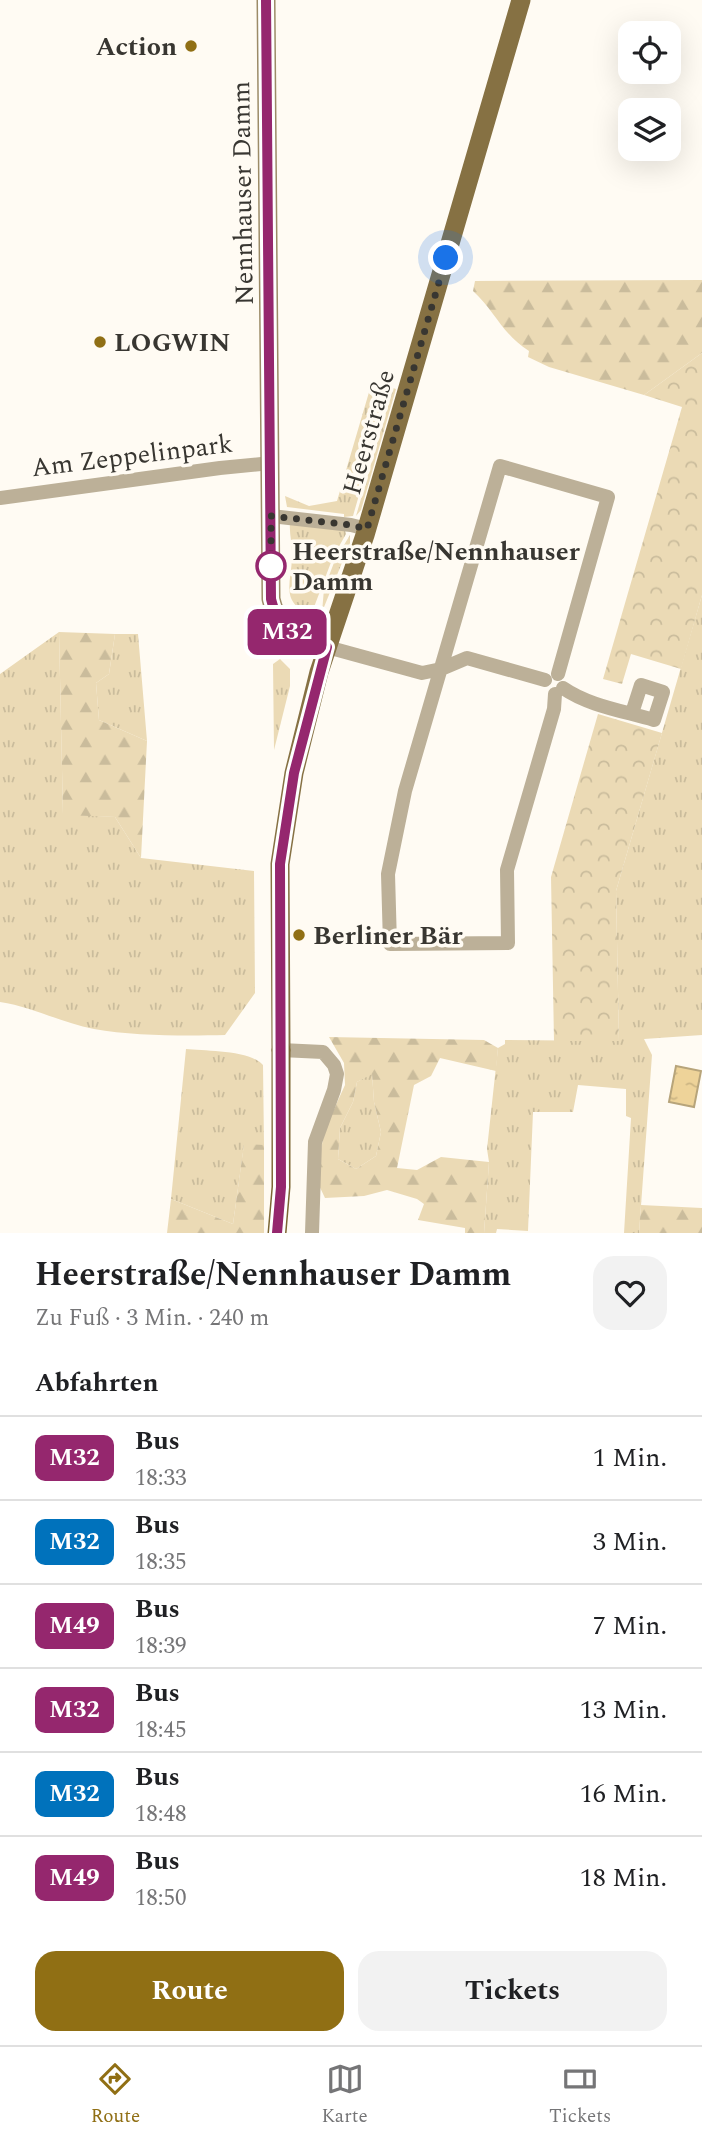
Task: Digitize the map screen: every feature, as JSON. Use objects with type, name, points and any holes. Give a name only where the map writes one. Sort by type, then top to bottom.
[{"type":"highway","points":[[277,1233],[281,1187],[281,1050]]},
{"type":"highway","points":[[281,1187],[287,1233]]},
{"type":"main road","name":"Nennhauser Damm","points":[[266,0],[271,599],[278,619],[291,636],[327,647]]},
{"type":"main road","name":"Heerstraße","points":[[281,1050],[279,915],[282,842],[294,773],[327,647],[367,529],[521,0]]},
{"type":"street","name":"Am Zeppelinpark","points":[[0,498],[271,463]]},
{"type":"street","points":[[559,691],[507,870],[508,943],[390,944],[388,874],[405,791],[500,466],[608,497],[546,690],[559,691],[632,713]]},
{"type":"street","points":[[271,516],[367,529]]},
{"type":"street","points":[[327,647],[422,674],[467,658],[551,677]]},
{"type":"street","points":[[281,1050],[323,1052],[329,1057],[337,1074],[315,1142],[312,1233]]},
{"type":"green space","points":[[702,280],[702,353],[644,395],[549,367],[528,357],[529,351],[505,330],[473,291],[475,281]]},
{"type":"green space","points":[[702,353],[702,595],[681,669],[631,654],[622,684],[603,679],[682,407],[644,395]]},
{"type":"green space","points":[[372,382],[390,387],[353,516],[344,517],[344,514],[287,507],[285,496],[309,506],[337,501]]},
{"type":"green space","points":[[393,388],[396,389],[361,510],[356,516]]},
{"type":"green space","points":[[290,524],[345,530],[346,534],[333,557],[311,615],[301,610],[291,598]]},
{"type":"green space","points":[[350,535],[350,543],[322,612],[324,589],[335,560]]},
{"type":"green space","points":[[702,595],[702,1035],[644,1039],[652,1055],[639,1233],[624,1233],[631,1118],[626,1116],[626,1089],[578,1085],[573,1112],[533,1112],[528,1231],[497,1229],[496,1233],[484,1233],[489,1162],[487,1149],[498,1048],[505,1044],[505,1040],[619,1041],[616,891]]},
{"type":"green space","points":[[59,632],[63,814],[115,817],[141,858],[254,871],[255,993],[225,1035],[159,1035],[109,1031],[82,1026],[0,1002],[0,674]]},
{"type":"green space","points":[[59,632],[115,634],[109,674],[96,683],[99,720],[147,741],[141,858],[115,817],[63,815]]},
{"type":"green space","points":[[115,634],[138,634],[147,741],[99,720],[96,683],[109,674]]},
{"type":"green space","points":[[280,659],[290,669],[290,686],[274,750],[273,664]]},
{"type":"green space","points":[[598,714],[662,733],[616,891],[619,1041],[554,1041],[551,877]]},
{"type":"green space","points":[[329,1037],[484,1040],[498,1048],[496,1071],[440,1058],[431,1076],[414,1085],[397,1168],[417,1170],[441,1157],[489,1162],[484,1233],[465,1233],[465,1228],[418,1220],[424,1204],[417,1199],[387,1190],[364,1196],[325,1198],[316,1179],[325,1129],[345,1085],[344,1063]],"holes":[[[372,1074],[374,1102],[381,1132],[376,1156],[356,1169],[338,1159],[340,1128],[353,1102],[357,1082]]]},
{"type":"green space","points":[[186,1049],[248,1056],[263,1065],[264,1145],[244,1145],[233,1224],[171,1199]]},
{"type":"green space","points":[[372,1073],[374,1102],[381,1132],[376,1156],[356,1169],[338,1159],[340,1128],[353,1102],[357,1082]]},
{"type":"green space","points":[[244,1144],[264,1145],[264,1233],[167,1233],[171,1199],[233,1224]]},
{"type":"green space","points":[[641,1205],[702,1208],[702,1233],[639,1233]]},
{"type":"water","points":[[676,1066],[701,1071],[694,1107],[669,1102]]},
{"type":"bus line","name":"M32","points":[[266,0],[271,599],[278,619],[291,636],[327,647],[294,773],[280,864],[281,1187],[277,1233]]},
{"type":"place","name":"Action","points":[[191,46]]},
{"type":"place","name":"LOGWIN","points":[[100,342]]},
{"type":"place","name":"Heerstraße/Nennhauser Damm","points":[[271,566]]},
{"type":"place","name":"Berliner Bär","points":[[299,935]]},
{"type":"route","points":[[271,566],[271,516],[367,529],[446,258]]}]
